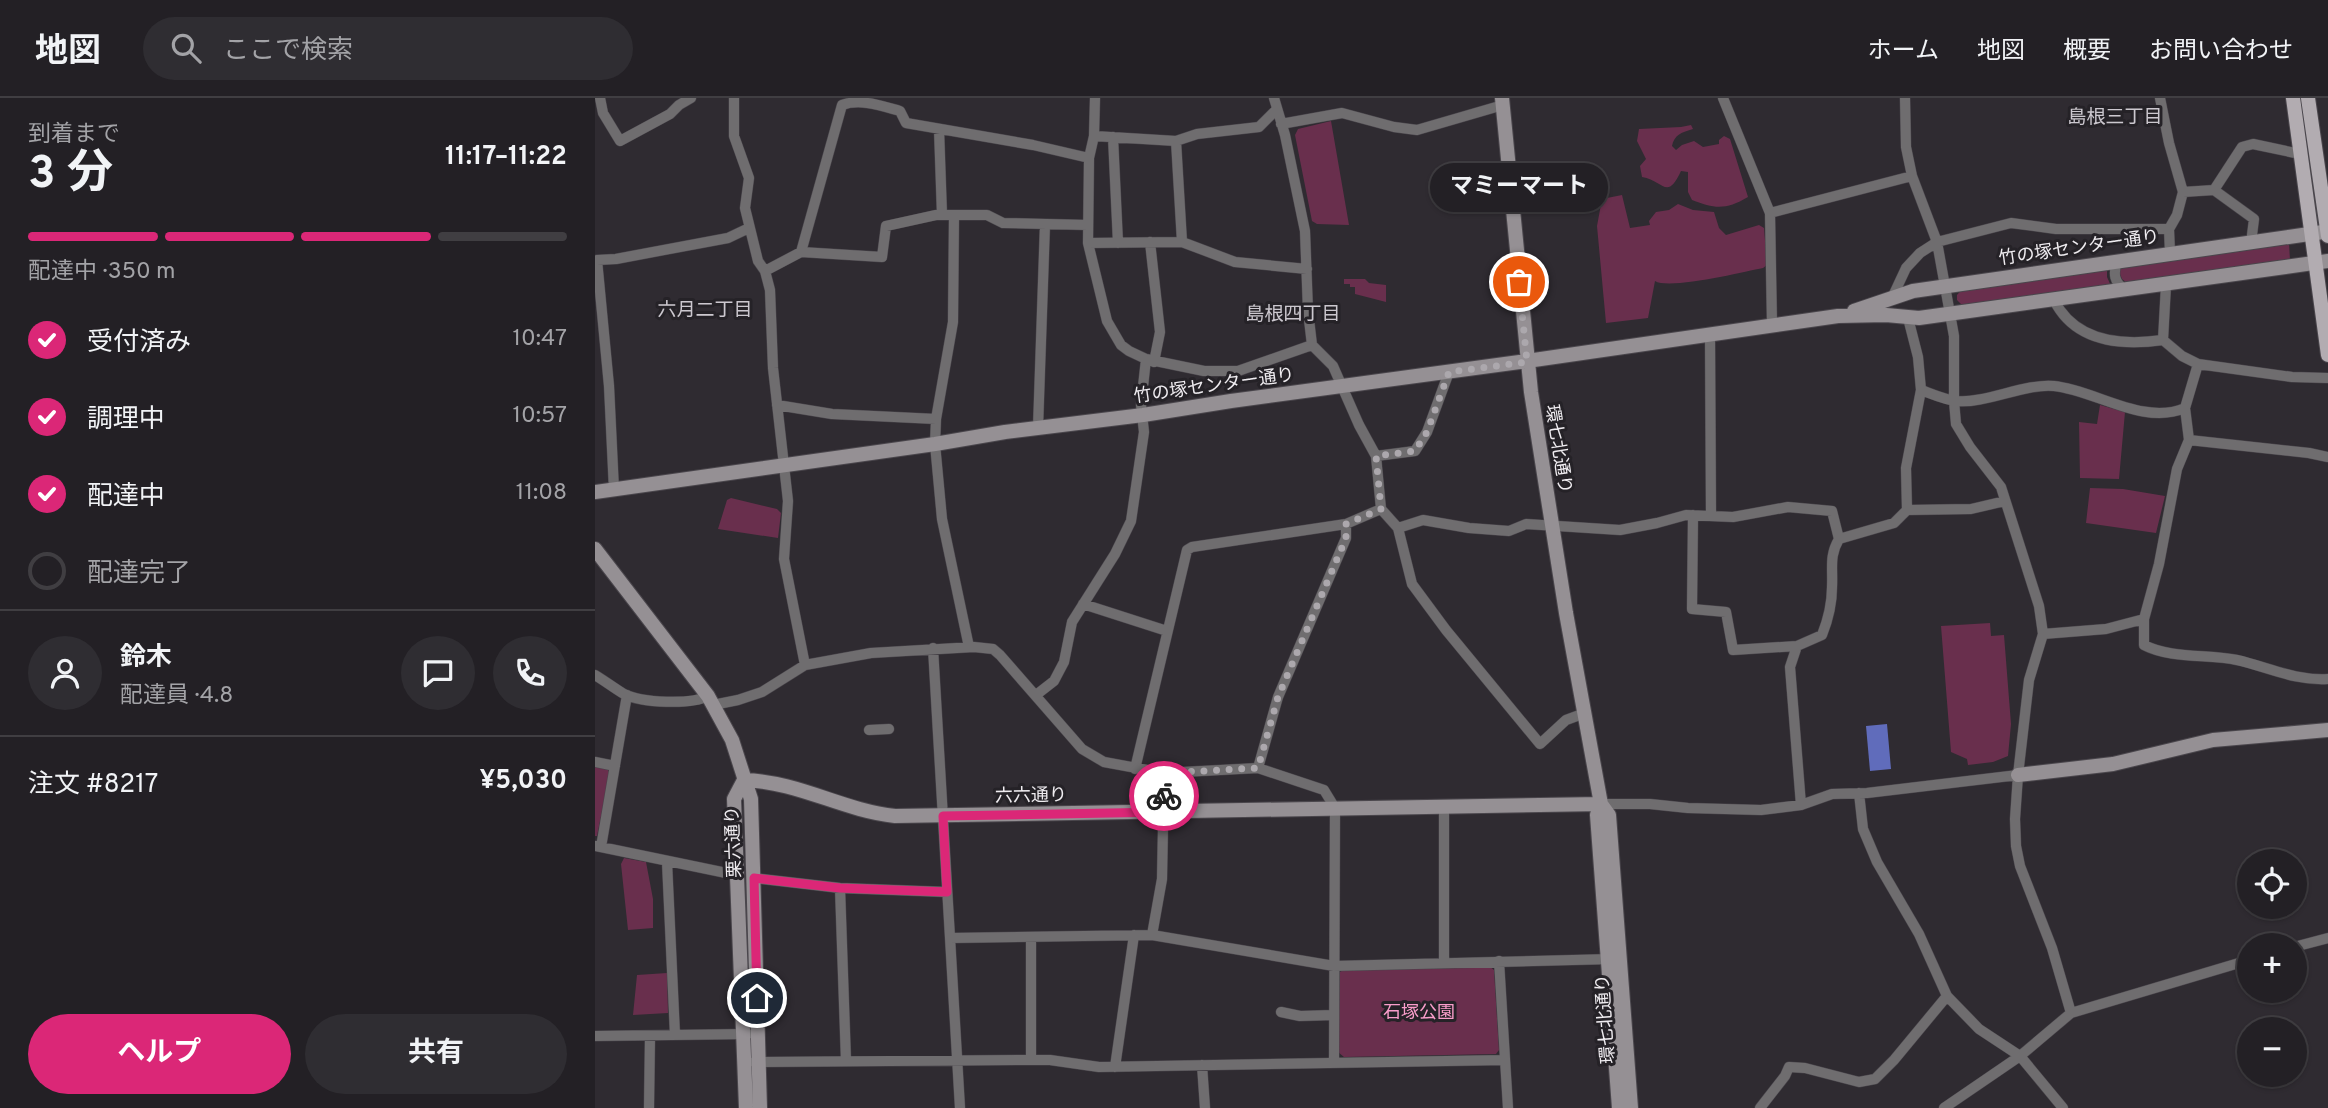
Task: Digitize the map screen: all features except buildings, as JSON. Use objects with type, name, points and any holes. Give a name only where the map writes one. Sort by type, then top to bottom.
[{"type":"main road","points":[[2295,98],[2311,234],[2322,262],[2328,355]]},
{"type":"main road","points":[[2295,98],[2328,234]]},
{"type":"street","points":[[600,98],[603,113],[620,141],[670,114],[691,98]]},
{"type":"street","points":[[734,98],[734,136],[749,178],[745,208],[758,261],[765,271],[770,290],[777,405],[788,501],[783,544],[784,567],[805,665]]},
{"type":"street","points":[[1095,98],[1094,136],[1089,158],[1088,243],[1107,321],[1121,345],[1150,361],[1204,371],[1238,371],[1312,345]]},
{"type":"street","points":[[1274,98],[1304,223],[1312,345],[1328,358],[1376,456],[1381,509],[1398,528],[1412,584],[1446,630],[1540,744],[1566,720],[1585,713]]},
{"type":"street","points":[[1723,98],[1770,213],[1772,326]]},
{"type":"street","points":[[1905,98],[1906,147],[1912,176],[1937,242],[1951,314],[1956,424],[2001,487],[2039,606],[2043,634],[2029,680],[2018,775],[2016,846],[2020,866],[2052,948],[2071,1013]]},
{"type":"street","points":[[2160,98],[2183,192],[2177,215],[2169,229],[2169,253]]},
{"type":"street","points":[[801,253],[842,105],[852,101],[881,101],[900,111],[906,123],[1033,145],[1089,158]]},
{"type":"street","points":[[1281,124],[1342,113],[1394,127],[1417,130],[1503,102]]},
{"type":"street","name":"環七北通り","points":[[1503,102],[1527,362],[1552,526],[1601,804],[1609,815],[1619,1108]]},
{"type":"street","points":[[1094,136],[1176,141],[1197,134],[1259,127],[1276,110]]},
{"type":"street","points":[[939,129],[941,215]]},
{"type":"street","points":[[1113,137],[1118,243]]},
{"type":"street","points":[[1176,141],[1182,242]]},
{"type":"street","points":[[2214,190],[2242,147],[2253,144],[2300,155]]},
{"type":"street","points":[[1770,213],[1912,176]]},
{"type":"street","points":[[2183,192],[2214,190],[2254,219],[2251,243]]},
{"type":"street","points":[[765,271],[801,253],[882,257],[886,226],[941,215],[987,215],[1003,223],[1088,225]]},
{"type":"street","points":[[954,215],[953,322],[936,419],[935,444],[942,519],[969,647]]},
{"type":"street","points":[[1892,298],[1906,268],[1920,253],[1937,242],[2011,223],[2056,229],[2169,229]]},
{"type":"street","points":[[1038,428],[1045,224]]},
{"type":"street","points":[[614,490],[609,386],[597,260],[616,260],[728,239],[749,228]]},
{"type":"street","name":"竹の塚センター通り","points":[[1839,316],[1913,291],[2169,253],[2328,234]]},
{"type":"street","points":[[1035,695],[1054,681],[1065,662],[1072,622],[1115,554],[1131,521],[1144,432],[1141,405],[1150,361],[1160,332],[1150,242]]},
{"type":"street","points":[[1088,243],[1182,242],[1235,261],[1307,269]]},
{"type":"street","points":[[2117,261],[2115,278],[2125,291]]},
{"type":"street","name":"竹の塚センター通り","points":[[595,492],[1839,316],[1886,315],[1907,318],[1951,314],[2322,262]]},
{"type":"street","points":[[2163,340],[2165,285]]},
{"type":"street","points":[[2054,300],[2059,311],[2077,330],[2095,337],[2124,341],[2163,340],[2182,356],[2198,364],[2292,377],[2328,378]]},
{"type":"street","points":[[1907,318],[1918,357],[1921,390],[1906,468],[1907,510]]},
{"type":"street","points":[[1710,334],[1711,516]]},
{"type":"street","points":[[2198,364],[2185,408],[2189,440],[2177,469],[2159,564],[2144,619],[2144,645],[2168,653],[2237,660],[2299,678],[2328,679]]},
{"type":"street","points":[[1376,456],[1415,451],[1427,432],[1449,372]]},
{"type":"street","points":[[1921,390],[1961,402],[2049,385],[2074,389],[2129,408],[2150,412],[2175,413],[2185,408]]},
{"type":"street","points":[[777,405],[832,414],[936,419]]},
{"type":"street","points":[[2189,440],[2328,457]]},
{"type":"street","points":[[1693,515],[1692,609],[1726,612],[1733,650],[1804,645],[1822,635],[1828,620],[1832,588],[1832,551],[1839,539],[1894,523],[1907,510],[1971,509],[2005,500]]},
{"type":"street","points":[[1398,528],[1423,520],[1509,531],[1525,524],[1620,530],[1693,515],[1733,517],[1788,507],[1832,511],[1839,539]]},
{"type":"street","points":[[1135,769],[1187,550],[1192,547],[1346,524],[1381,509]]},
{"type":"street","points":[[1258,768],[1278,697],[1346,538],[1346,524]]},
{"type":"street","points":[[595,549],[711,700],[732,740],[744,780]]},
{"type":"street","points":[[1083,604],[1167,631]]},
{"type":"street","points":[[2043,634],[2106,629],[2144,619]]},
{"type":"street","points":[[1797,646],[1790,667],[1801,805]]},
{"type":"street","points":[[933,648],[960,1108]]},
{"type":"street","points":[[595,675],[627,695],[656,701],[738,700],[762,692],[805,665],[871,653],[933,648],[993,649],[1082,749],[1104,762],[1164,773],[1258,768],[1324,790],[1335,808],[1333,1063]]},
{"type":"street","points":[[627,695],[598,847],[736,875]]},
{"type":"street","points":[[869,730],[889,729]]},
{"type":"street","points":[[1601,804],[1761,810],[1801,805],[1832,794],[2113,764],[2213,740],[2328,730]]},
{"type":"street","points":[[595,762],[615,766]]},
{"type":"street","points":[[1152,934],[1162,879],[1164,773]]},
{"type":"street","name":"六六通り","points":[[744,780],[785,785],[873,814],[895,816],[1601,804]]},
{"type":"street","name":"栗六通り","points":[[744,780],[734,799],[738,854],[736,875],[751,1034]]},
{"type":"street","name":"栗六通り","points":[[744,780],[751,799],[754,878],[751,1034],[752,1062],[760,1108]]},
{"type":"street","points":[[1859,793],[1863,829],[1877,862],[1919,934],[1947,996],[1979,1028],[2020,1056],[2063,1108]]},
{"type":"street","points":[[1444,807],[1444,962]]},
{"type":"street","points":[[667,862],[675,1035]]},
{"type":"street","points":[[754,878],[840,888],[947,892]]},
{"type":"street","points":[[840,888],[846,1061]]},
{"type":"street","points":[[950,938],[1152,934],[1334,965],[1614,959]]},
{"type":"street","points":[[1115,1067],[1134,935]]},
{"type":"street","points":[[1031,937],[1031,1060]]},
{"type":"street","points":[[2307,944],[2328,938]]},
{"type":"street","name":"環七北通り","points":[[1614,959],[1631,1108]]},
{"type":"street","points":[[1500,961],[1508,1108]]},
{"type":"street","points":[[1944,1108],[2020,1056],[2071,1013],[2237,964]]},
{"type":"street","points":[[1760,1108],[1789,1067],[1805,1068],[1859,1082],[1875,1079],[1947,996]]},
{"type":"street","points":[[1281,1012],[1300,1016],[1334,1015]]},
{"type":"street","points":[[595,1036],[751,1034]]},
{"type":"street","points":[[649,1108],[650,1036]]},
{"type":"street","points":[[752,1062],[1031,1060],[1115,1067],[1505,1060]]},
{"type":"street","name":"栗六通り","points":[[746,1108],[752,1062]]},
{"type":"street","points":[[1202,1065],[1205,1108]]},
{"type":"green space","points":[[1331,121],[1349,225],[1317,224],[1312,221],[1295,135],[1298,129]]},
{"type":"green space","points":[[1691,125],[1693,129],[1679,134],[1672,146],[1676,150],[1694,141],[1703,147],[1719,144],[1719,140],[1724,136],[1730,139],[1748,197],[1727,206],[1707,205],[1692,200],[1688,192],[1688,172],[1681,171],[1668,187],[1642,177],[1640,166],[1646,159],[1637,141],[1639,129]]},
{"type":"green space","points":[[1622,195],[1630,228],[1650,225],[1649,221],[1656,212],[1669,210],[1678,204],[1693,210],[1714,212],[1719,228],[1726,235],[1759,225],[1764,228],[1767,265],[1690,282],[1655,281],[1648,318],[1606,323],[1597,226],[1602,199]]},
{"type":"green space","points":[[2289,243],[2290,260],[2127,283],[2119,272],[2123,264]]},
{"type":"green space","points":[[2107,269],[2111,286],[1963,306],[1957,300],[1957,295],[1964,287]]},
{"type":"green space","points":[[1344,279],[1365,279],[1369,283],[1386,285],[1386,302],[1355,294],[1355,287],[1344,284]]},
{"type":"green space","points":[[2100,405],[2125,412],[2119,479],[2080,478],[2079,422],[2097,424]]},
{"type":"green space","points":[[2090,488],[2123,489],[2165,496],[2156,533],[2086,523]]},
{"type":"green space","points":[[731,498],[777,509],[781,513],[778,538],[718,529],[727,500]]},
{"type":"green space","points":[[1990,623],[1991,636],[2004,635],[2011,724],[2008,756],[1993,762],[1968,765],[1967,759],[1951,752],[1941,626]]},
{"type":"green space","points":[[595,765],[606,767],[610,773],[597,836],[595,836]]},
{"type":"green space","points":[[624,858],[646,862],[653,899],[653,928],[628,930],[621,864]]},
{"type":"green space","name":"石塚公園","points":[[1489,966],[1494,970],[1499,1050],[1496,1054],[1344,1057],[1338,1052],[1340,972],[1343,970]]},
{"type":"green space","points":[[667,973],[668,1013],[633,1015],[637,975]]},
{"type":"water","points":[[1887,724],[1891,769],[1870,771],[1866,726]]},
{"type":"way so far","points":[[1164,796],[1164,773],[1258,768],[1278,697],[1346,538],[1346,524],[1381,509],[1376,456],[1415,451],[1427,432],[1449,372],[1527,362],[1519,282]]},
{"type":"place","name":"マミーマート","points":[[1519,282]]},
{"type":"district","name":"島根三丁目","points":[[2115,116]]},
{"type":"district","name":"六月二丁目","points":[[705,309]]},
{"type":"district","name":"島根四丁目","points":[[1293,313]]},
{"type":"route","points":[[757,998],[754,878],[840,888],[947,892],[943,816],[1164,812],[1164,796]]}]
